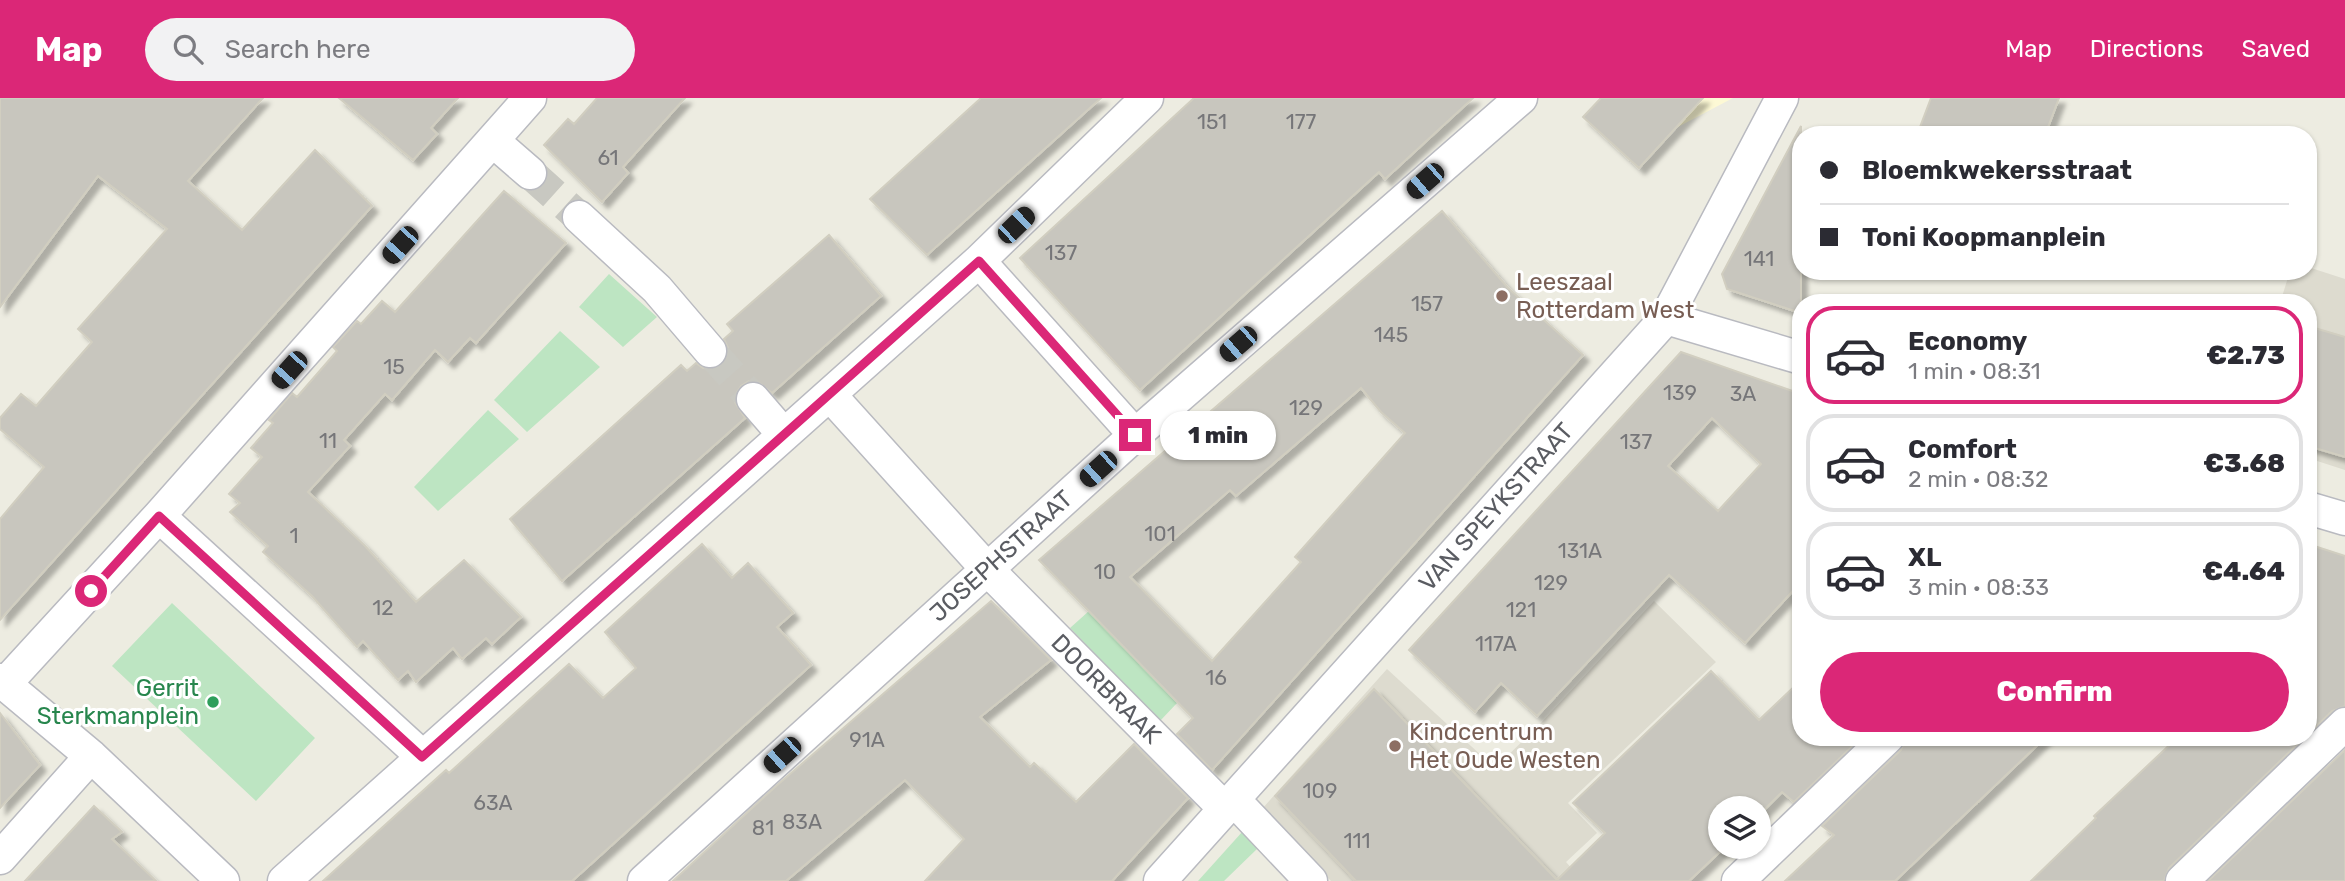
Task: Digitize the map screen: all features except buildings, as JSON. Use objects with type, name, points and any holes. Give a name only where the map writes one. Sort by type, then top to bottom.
[{"type":"street","points":[[223,881],[91,756],[3,682],[159,516],[530,98]]},
{"type":"street","points":[[284,881],[979,261],[1147,98]]},
{"type":"street","name":"JOSEPHSTRAAT","points":[[644,881],[1135,435],[1521,98]]},
{"type":"street","name":"VAN SPEYKSTRAAT","points":[[1160,881],[1666,318],[1782,98]]},
{"type":"street","points":[[494,141],[530,173]]},
{"type":"street","points":[[579,217],[657,289],[710,351]]},
{"type":"street","points":[[979,261],[1135,435]]},
{"type":"street","points":[[1666,318],[1792,355]]},
{"type":"street","name":"DOORBRAAK","points":[[830,395],[987,569],[1311,881]]},
{"type":"street","points":[[753,399],[784,435]]},
{"type":"street","points":[[2317,511],[2345,519]]},
{"type":"street","points":[[159,516],[422,757]]},
{"type":"street","points":[[2182,881],[2345,724]]},
{"type":"street","points":[[1738,881],[1879,746]]},
{"type":"street","points":[[0,858],[91,756]]},
{"type":"shaded area","points":[[1636,98],[1733,98],[1676,128]]},
{"type":"shaded area","points":[[2317,270],[2345,279],[2345,470],[2317,461],[2317,294],[2283,294],[2287,280],[2317,280]]},
{"type":"shaded area","name":"Kindcentrum Het Oude Westen","points":[[1654,601],[1716,662],[1568,803],[1597,833],[1566,862],[1583,881],[1331,881],[1262,809],[1387,669],[1495,768],[1540,724]]},
{"type":"green space","points":[[609,274],[657,317],[623,347],[579,307]]},
{"type":"green space","points":[[560,331],[600,367],[527,432],[494,400]]},
{"type":"green space","points":[[488,410],[519,439],[438,511],[414,487]]},
{"type":"green space","name":"Gerrit Sterkmanplein","points":[[172,603],[315,738],[256,801],[112,666]]},
{"type":"green space","points":[[1089,611],[1177,703],[1160,721],[1070,628]]},
{"type":"green space","points":[[1243,831],[1258,848],[1224,881],[1198,881]]},
{"type":"tunnel","points":[[530,173],[579,217]]},
{"type":"tunnel","points":[[710,351],[753,399]]},
{"type":"place","name":"Leeszaal Rotterdam West","points":[[1502,296]]},
{"type":"place","name":"Gerrit Sterkmanplein","points":[[213,702]]},
{"type":"place","name":"Kindcentrum Het Oude Westen","points":[[1395,746]]},
{"type":"route","points":[[91,591],[159,516],[422,757],[979,261],[1135,435]]}]
